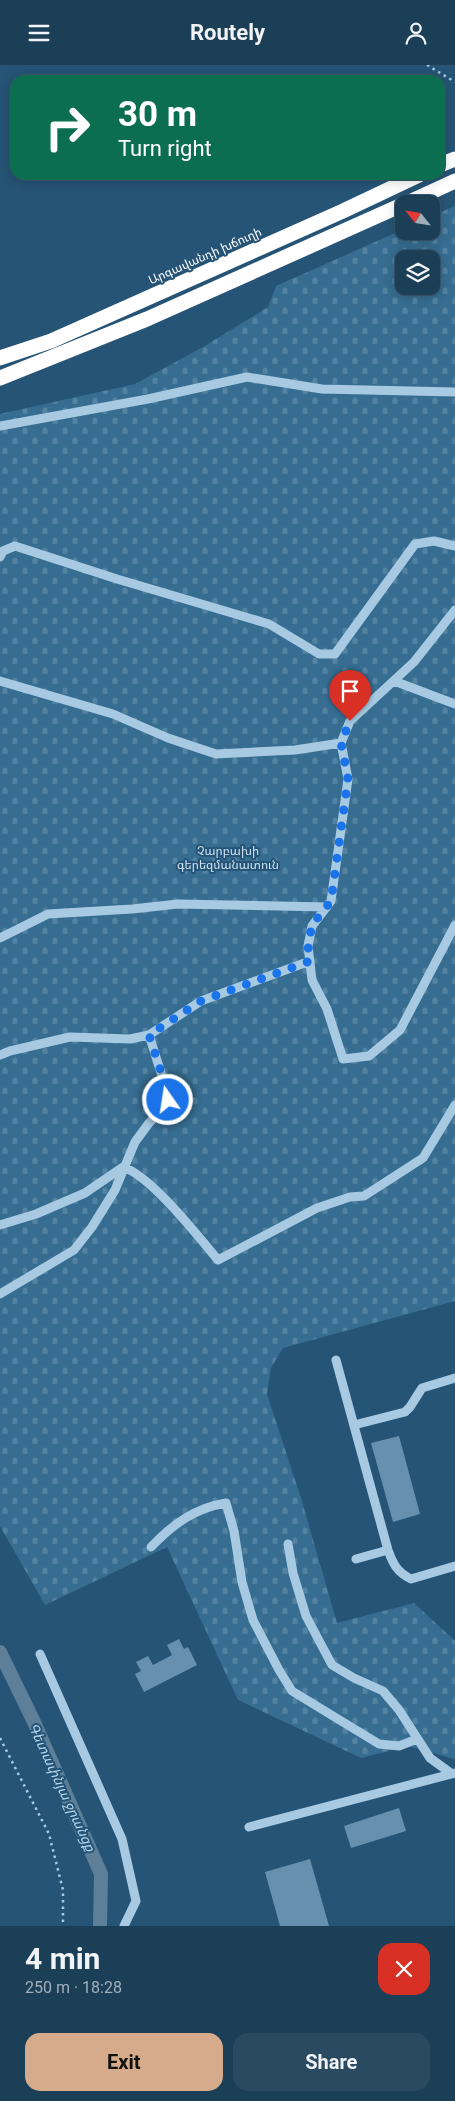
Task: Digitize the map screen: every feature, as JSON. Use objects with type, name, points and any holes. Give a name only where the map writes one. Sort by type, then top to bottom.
[{"type":"highway","name":"Արգավանդի խճուղի","points":[[0,358],[51,341],[408,180]]},
{"type":"highway","points":[[424,195],[455,181]]},
{"type":"highway","points":[[0,378],[147,319],[395,208]]},
{"type":"street","points":[[0,426],[148,399],[247,377],[322,389],[455,392]]},
{"type":"street","points":[[0,557],[3,551],[15,546],[269,625],[319,654],[335,654],[415,544],[434,541],[455,546]]},
{"type":"street","points":[[455,610],[414,662],[350,721],[341,743],[348,779],[331,901],[312,925],[308,946],[312,980],[327,1009],[342,1059],[370,1056],[400,1030],[455,925]]},
{"type":"street","points":[[0,681],[113,714],[168,738],[216,754],[295,750],[341,743]]},
{"type":"street","points":[[394,681],[455,704]]},
{"type":"street","points":[[0,938],[48,914],[178,904],[327,907]]},
{"type":"street","points":[[0,1055],[70,1037],[130,1039],[149,1035],[201,1001],[310,961]]},
{"type":"street","points":[[0,1293],[74,1250],[105,1206],[126,1167],[135,1141],[166,1106],[168,1100],[164,1081],[149,1035]]},
{"type":"street","points":[[126,1167],[146,1182],[184,1220],[218,1260],[317,1208],[350,1197],[364,1196],[424,1158],[455,1105]]},
{"type":"street","points":[[0,1225],[36,1214],[85,1193],[123,1167],[126,1167]]},
{"type":"street","points":[[336,1360],[394,1566],[401,1574],[410,1579],[455,1566]]},
{"type":"street","points":[[354,1425],[405,1411],[410,1407],[422,1388],[455,1378]]},
{"type":"street","points":[[152,1547],[169,1528],[181,1520],[211,1505],[226,1503],[234,1531],[242,1582],[253,1620],[292,1691],[379,1744],[399,1746],[417,1739]]},
{"type":"street","points":[[288,1544],[293,1573],[306,1616],[332,1665],[382,1691],[399,1710],[430,1758],[454,1774]]},
{"type":"street","points":[[356,1559],[388,1550]]},
{"type":"street","points":[[40,1654],[122,1839],[136,1901],[124,1926]]},
{"type":"street","points":[[249,1827],[454,1774]]},
{"type":"path","points":[[427,65],[443,75]]},
{"type":"path","points":[[0,1737],[49,1834],[63,1890],[64,1926]]},
{"type":"green space","name":"Չարբախի գերեզմանատուն","points":[[455,206],[455,1301],[283,1348],[271,1368],[267,1394],[301,1498],[337,1623],[414,1603],[455,1641],[454,1759],[408,1746],[361,1758],[238,1700],[167,1547],[45,1605],[0,1526],[0,414],[135,384],[203,347],[268,307],[276,286],[395,233],[395,240],[440,240],[440,212]]},
{"type":"building","points":[[399,1436],[420,1514],[393,1522],[371,1443]]},
{"type":"building","points":[[179,1639],[184,1649],[188,1647],[197,1665],[144,1692],[135,1674],[141,1671],[136,1662],[148,1656],[153,1665],[172,1655],[167,1645]]},
{"type":"building","points":[[399,1808],[406,1831],[351,1848],[344,1826]]},
{"type":"building","points":[[310,1859],[329,1926],[280,1926],[265,1872]]},
{"type":"waterway","name":"Գետափնյա ջրանցք","points":[[0,1652],[34,1722],[101,1874],[100,1926]]},
{"type":"route","points":[[168,1100],[149,1035],[201,1001],[310,961],[308,946],[312,925],[331,901],[348,779],[341,743],[350,721]]}]
